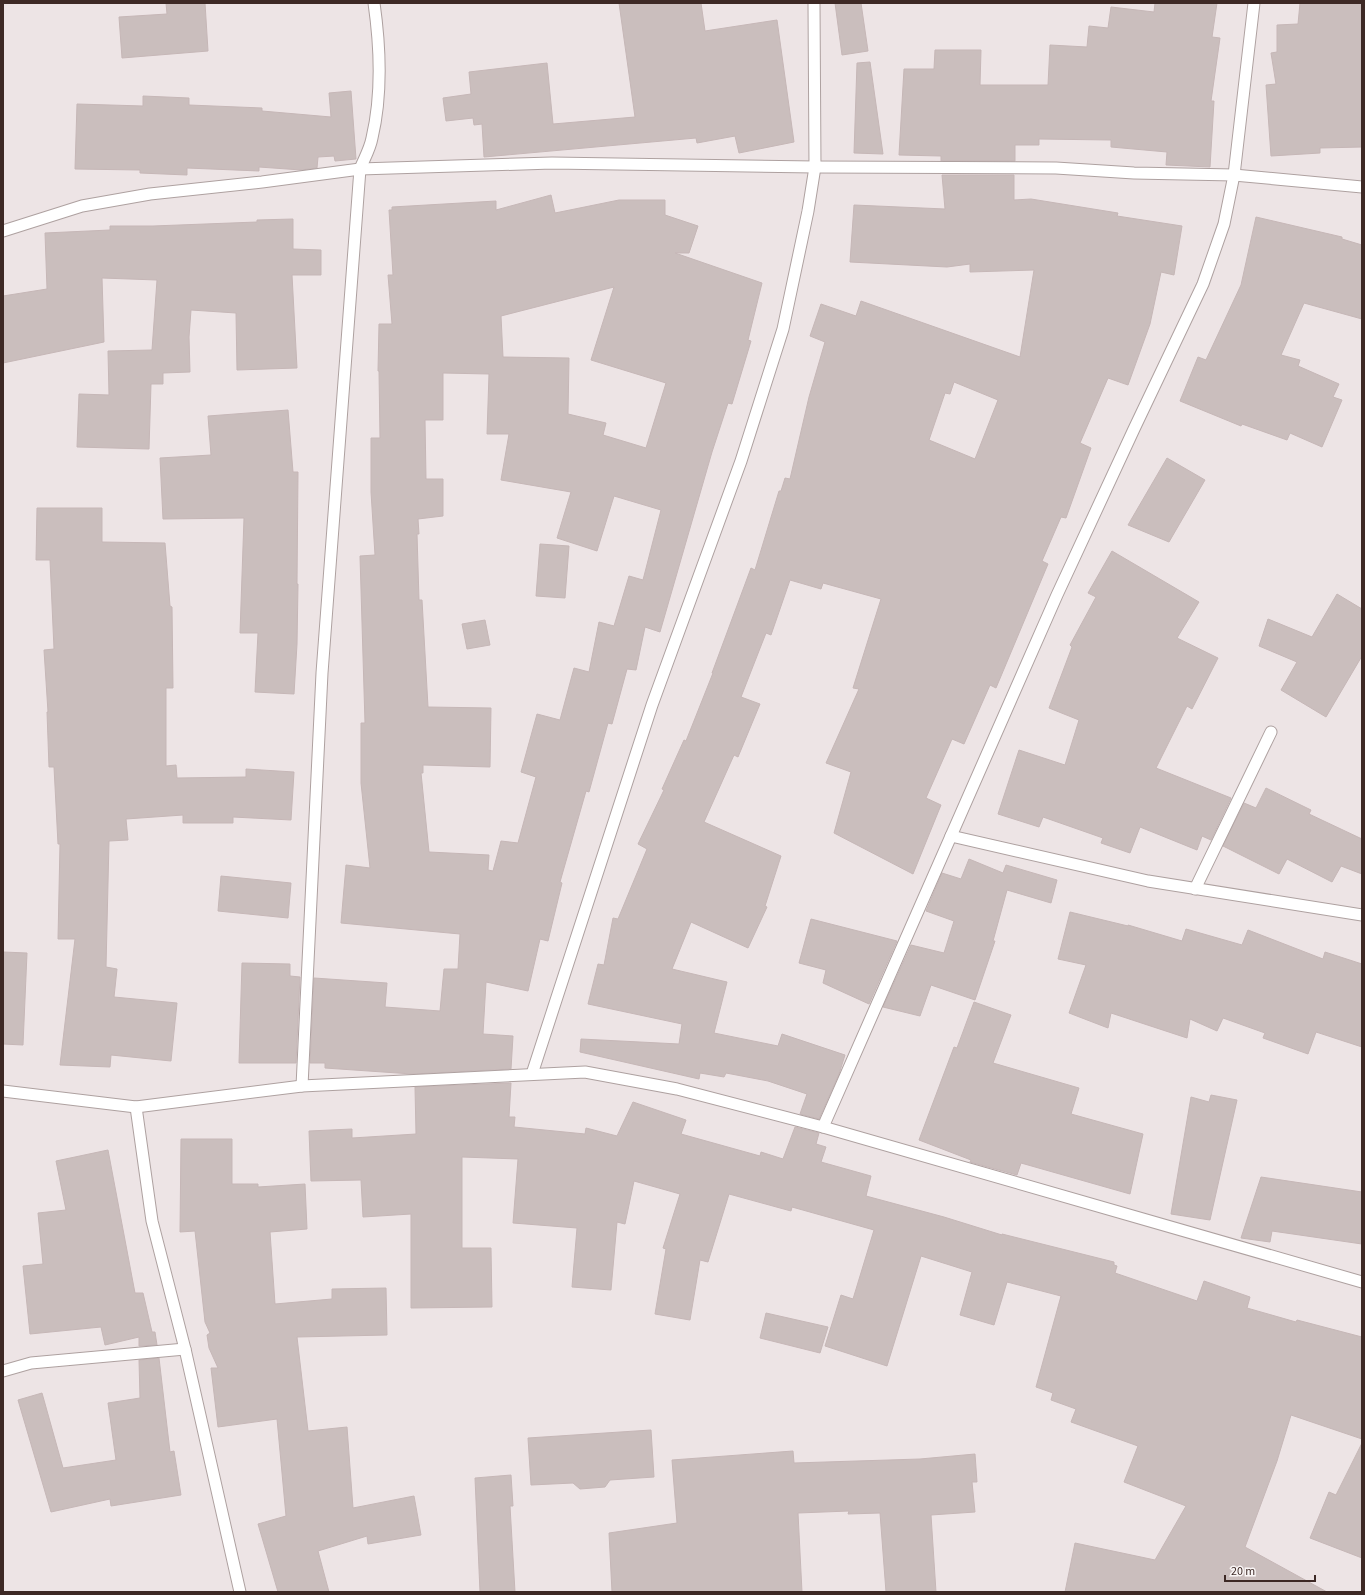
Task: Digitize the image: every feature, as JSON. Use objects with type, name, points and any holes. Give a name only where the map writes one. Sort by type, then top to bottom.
[{"type":"street","points":[[302,1086],[322,673],[360,169],[372,139],[379,104],[377,25],[374,3]]},
{"type":"street","points":[[532,1074],[652,705],[741,461],[781,336],[808,211],[815,167],[814,3]]},
{"type":"street","points":[[823,1128],[1057,595],[1203,284],[1224,224],[1234,175],[1254,3]]},
{"type":"street","points":[[7,230],[82,206],[150,194],[262,182],[360,169],[552,163],[815,167],[1056,168],[1134,173],[1234,175],[1362,187]]},
{"type":"street","points":[[1195,889],[1271,732]]},
{"type":"street","points":[[951,836],[1148,881],[1362,915]]},
{"type":"street","points":[[3,1091],[136,1107],[302,1086],[585,1072],[676,1089],[823,1128],[1362,1282]]},
{"type":"street","points":[[136,1107],[152,1222],[185,1349],[240,1592]]},
{"type":"street","points":[[3,1371],[31,1363],[185,1349]]},
{"type":"building","points":[[166,3],[205,3],[208,51],[122,58],[119,17],[167,14]]},
{"type":"building","points":[[619,3],[701,3],[705,31],[777,20],[794,142],[739,153],[735,136],[697,143],[696,138],[484,157],[482,124],[474,125],[473,118],[446,121],[443,98],[471,94],[469,72],[547,63],[553,124],[635,117]]},
{"type":"building","points":[[835,3],[861,3],[868,51],[842,55]]},
{"type":"building","points":[[1155,3],[1217,3],[1212,37],[1220,38],[1211,101],[1214,101],[1210,167],[1166,165],[1167,152],[1111,147],[1111,140],[1039,139],[1039,145],[1015,145],[1015,161],[941,161],[941,156],[899,155],[904,69],[934,69],[935,50],[981,50],[980,85],[1048,85],[1050,45],[1087,47],[1089,26],[1108,28],[1111,7],[1154,12]]},
{"type":"building","points":[[1300,3],[1362,3],[1362,147],[1320,148],[1320,153],[1271,156],[1266,85],[1276,84],[1271,53],[1277,52],[1277,25],[1298,24]]},
{"type":"building","points":[[870,62],[883,154],[854,153],[857,63]]},
{"type":"building","points":[[351,91],[356,159],[335,161],[334,156],[318,157],[317,168],[301,170],[259,167],[259,171],[187,168],[187,175],[140,173],[140,170],[75,169],[77,104],[143,106],[143,96],[189,98],[189,105],[262,108],[262,111],[331,117],[329,93]]},
{"type":"building","points":[[942,175],[1014,175],[1014,200],[1031,199],[1118,213],[1117,216],[1182,226],[1174,275],[1161,272],[1150,324],[1128,385],[1108,378],[1080,443],[1091,448],[1066,518],[1061,517],[1042,561],[1048,564],[996,688],[990,685],[964,744],[952,739],[926,798],[941,805],[913,874],[834,833],[851,772],[826,763],[859,689],[853,688],[881,599],[823,583],[821,589],[790,580],[771,635],[766,633],[741,697],[760,704],[738,757],[734,755],[704,822],[781,856],[765,906],[767,907],[748,948],[691,922],[672,969],[727,982],[714,1033],[778,1046],[782,1034],[845,1055],[839,1074],[819,1119],[800,1114],[807,1094],[768,1081],[726,1073],[724,1077],[700,1073],[699,1079],[580,1052],[581,1039],[679,1044],[682,1024],[588,1004],[598,964],[604,965],[613,918],[618,919],[647,849],[638,844],[664,790],[662,789],[684,740],[686,741],[713,673],[751,568],[755,570],[779,491],[781,491],[785,478],[790,479],[809,397],[825,342],[810,336],[821,304],[856,316],[861,301],[1020,357],[1034,270],[970,272],[970,264],[947,267],[850,262],[854,205],[945,209]],"holes":[[[954,382],[998,400],[975,459],[929,440],[945,393],[950,394]]]},
{"type":"building","points":[[551,195],[555,213],[619,200],[665,200],[665,215],[698,226],[689,253],[675,253],[762,283],[748,340],[751,341],[732,404],[728,403],[712,452],[660,632],[645,627],[636,670],[627,669],[612,724],[608,723],[589,792],[586,791],[560,882],[562,883],[548,941],[540,939],[528,991],[486,982],[483,1034],[513,1036],[511,1069],[412,1074],[325,1068],[325,1063],[310,1063],[314,978],[387,983],[385,1007],[440,1011],[444,969],[458,969],[460,934],[341,923],[346,865],[370,868],[361,783],[361,723],[365,723],[360,556],[375,555],[371,492],[371,438],[380,438],[378,371],[379,324],[392,324],[388,275],[393,275],[389,210],[392,210],[392,207],[496,201],[496,210]],"holes":[[[614,287],[591,360],[666,383],[646,448],[603,435],[606,423],[568,414],[569,358],[503,357],[501,316]],[[443,373],[489,374],[487,434],[509,434],[501,480],[571,492],[557,538],[597,551],[614,496],[661,510],[643,580],[629,576],[614,626],[599,622],[589,672],[574,668],[560,720],[537,714],[521,772],[536,777],[518,843],[501,841],[493,871],[488,870],[489,855],[429,852],[421,773],[423,773],[423,765],[490,767],[491,708],[428,707],[422,600],[419,600],[417,534],[419,534],[418,519],[443,516],[443,479],[426,479],[425,420],[443,420]]]},
{"type":"building","points":[[1256,217],[1342,237],[1342,239],[1362,245],[1362,319],[1304,303],[1281,355],[1300,360],[1298,366],[1339,384],[1333,397],[1342,400],[1322,447],[1290,433],[1287,440],[1242,424],[1241,426],[1180,401],[1198,357],[1206,360],[1241,285]]},
{"type":"building","points":[[293,219],[293,249],[321,250],[321,275],[292,275],[297,368],[237,370],[236,313],[191,310],[189,337],[190,372],[163,373],[163,384],[151,384],[149,449],[77,447],[79,394],[109,395],[108,351],[152,350],[157,280],[102,278],[104,342],[3,363],[3,296],[47,289],[45,233],[110,230],[110,226],[153,226]]},
{"type":"building","points":[[288,410],[293,472],[298,472],[297,644],[294,694],[255,692],[258,633],[240,633],[244,518],[163,519],[160,458],[211,455],[208,416]]},
{"type":"building","points":[[1167,458],[1205,480],[1169,542],[1128,525]]},
{"type":"building","points":[[37,508],[102,508],[102,542],[165,543],[170,606],[172,607],[173,688],[166,688],[166,766],[176,765],[177,778],[246,777],[246,769],[294,772],[291,820],[233,817],[233,823],[183,823],[183,815],[126,819],[128,840],[109,841],[106,967],[117,969],[114,997],[177,1003],[171,1061],[111,1055],[110,1067],[60,1065],[75,939],[58,939],[60,844],[58,844],[54,767],[49,767],[48,712],[44,650],[54,649],[50,560],[36,560]]},
{"type":"building","points":[[540,544],[569,546],[565,598],[536,596]]},
{"type":"building","points":[[1112,551],[1199,602],[1177,638],[1218,658],[1192,709],[1187,706],[1156,768],[1231,798],[1211,840],[1202,836],[1197,850],[1140,827],[1130,853],[1101,843],[1103,838],[1043,817],[1039,827],[998,814],[1019,750],[1065,765],[1079,720],[1049,708],[1072,647],[1070,645],[1096,597],[1088,593]]},
{"type":"building","points":[[1337,594],[1362,609],[1362,656],[1326,717],[1281,690],[1297,662],[1259,646],[1268,619],[1312,637]]},
{"type":"building","points":[[485,620],[490,645],[467,649],[462,624]]},
{"type":"building","points":[[1266,788],[1311,810],[1309,814],[1362,839],[1362,874],[1341,866],[1332,882],[1287,859],[1279,874],[1223,846],[1244,803],[1256,808]]},
{"type":"building","points":[[969,859],[1003,873],[1006,865],[1057,880],[1051,903],[1007,890],[993,941],[995,941],[975,1000],[931,985],[920,1016],[883,1007],[911,945],[944,953],[954,921],[926,911],[942,873],[961,879]]},
{"type":"building","points":[[221,876],[291,883],[288,918],[218,911]]},
{"type":"building","points":[[1070,912],[1128,925],[1182,941],[1186,929],[1242,945],[1248,930],[1323,959],[1325,952],[1362,964],[1362,1047],[1316,1032],[1308,1054],[1263,1038],[1265,1033],[1223,1018],[1217,1031],[1190,1019],[1187,1038],[1111,1013],[1108,1028],[1069,1013],[1086,965],[1058,959]]},
{"type":"building","points":[[811,919],[897,941],[869,1004],[823,983],[826,970],[799,963]]},
{"type":"building","points":[[3,952],[27,953],[23,1045],[3,1044]]},
{"type":"building","points":[[242,963],[290,964],[290,976],[300,977],[296,1063],[239,1063]]},
{"type":"building","points":[[974,1002],[1011,1015],[993,1063],[1079,1088],[1071,1114],[1143,1134],[1130,1194],[1021,1163],[1017,1175],[970,1162],[971,1160],[919,1140],[954,1047],[957,1048]]},
{"type":"building","points":[[511,1083],[509,1117],[515,1117],[514,1127],[585,1134],[586,1128],[617,1136],[633,1102],[686,1120],[681,1134],[760,1156],[761,1152],[783,1159],[795,1127],[819,1133],[816,1144],[826,1147],[821,1162],[871,1176],[866,1196],[944,1217],[1002,1235],[1114,1262],[1114,1265],[1117,1266],[1115,1273],[1197,1301],[1204,1281],[1250,1297],[1247,1308],[1296,1322],[1297,1320],[1362,1337],[1362,1439],[1291,1415],[1277,1461],[1245,1547],[1327,1592],[1065,1592],[1075,1543],[1155,1560],[1186,1506],[1124,1482],[1138,1446],[1071,1422],[1076,1409],[1051,1400],[1053,1393],[1036,1387],[1061,1296],[1007,1282],[994,1325],[960,1315],[972,1272],[921,1256],[887,1366],[825,1346],[841,1295],[853,1299],[874,1230],[792,1207],[791,1211],[729,1194],[708,1262],[700,1260],[690,1320],[655,1314],[666,1249],[663,1248],[680,1194],[634,1181],[625,1224],[617,1222],[611,1290],[572,1287],[577,1228],[513,1223],[518,1159],[462,1157],[462,1248],[491,1248],[492,1307],[411,1308],[411,1214],[363,1217],[361,1180],[311,1181],[309,1131],[352,1129],[352,1138],[416,1134],[415,1087]]},
{"type":"building","points":[[1211,1095],[1237,1100],[1210,1220],[1171,1214],[1191,1097],[1209,1102]]},
{"type":"building","points":[[181,1139],[232,1139],[232,1184],[258,1184],[258,1187],[305,1184],[307,1229],[270,1232],[275,1304],[332,1299],[332,1289],[386,1288],[387,1335],[297,1337],[308,1431],[347,1427],[353,1508],[414,1496],[421,1535],[368,1544],[367,1536],[318,1551],[329,1592],[278,1592],[258,1524],[286,1516],[277,1419],[218,1427],[211,1368],[218,1368],[209,1348],[207,1335],[210,1333],[205,1322],[195,1231],[180,1232]]},
{"type":"building","points":[[108,1150],[135,1293],[143,1293],[152,1332],[155,1332],[157,1345],[139,1346],[139,1337],[105,1345],[101,1327],[30,1334],[23,1266],[43,1264],[38,1213],[66,1210],[56,1161]]},
{"type":"building","points":[[1261,1177],[1362,1192],[1362,1244],[1272,1231],[1270,1242],[1241,1238]]},
{"type":"building","points":[[766,1313],[828,1327],[820,1353],[760,1338]]},
{"type":"building","points":[[159,1358],[170,1452],[174,1451],[181,1495],[111,1506],[110,1499],[51,1512],[18,1400],[42,1393],[63,1468],[116,1460],[108,1403],[140,1398],[139,1360]]},
{"type":"building","points":[[651,1430],[654,1477],[610,1480],[605,1487],[580,1489],[573,1483],[531,1485],[528,1438]]},
{"type":"building","points":[[1362,1443],[1362,1558],[1310,1538],[1329,1492],[1336,1495]]},
{"type":"building","points":[[793,1451],[794,1463],[920,1459],[975,1454],[977,1482],[972,1482],[975,1512],[931,1515],[936,1592],[886,1592],[880,1513],[848,1514],[849,1511],[798,1513],[802,1592],[612,1592],[609,1533],[677,1523],[672,1460]]},
{"type":"building","points":[[511,1475],[513,1506],[510,1506],[515,1592],[480,1592],[475,1478]]}]
